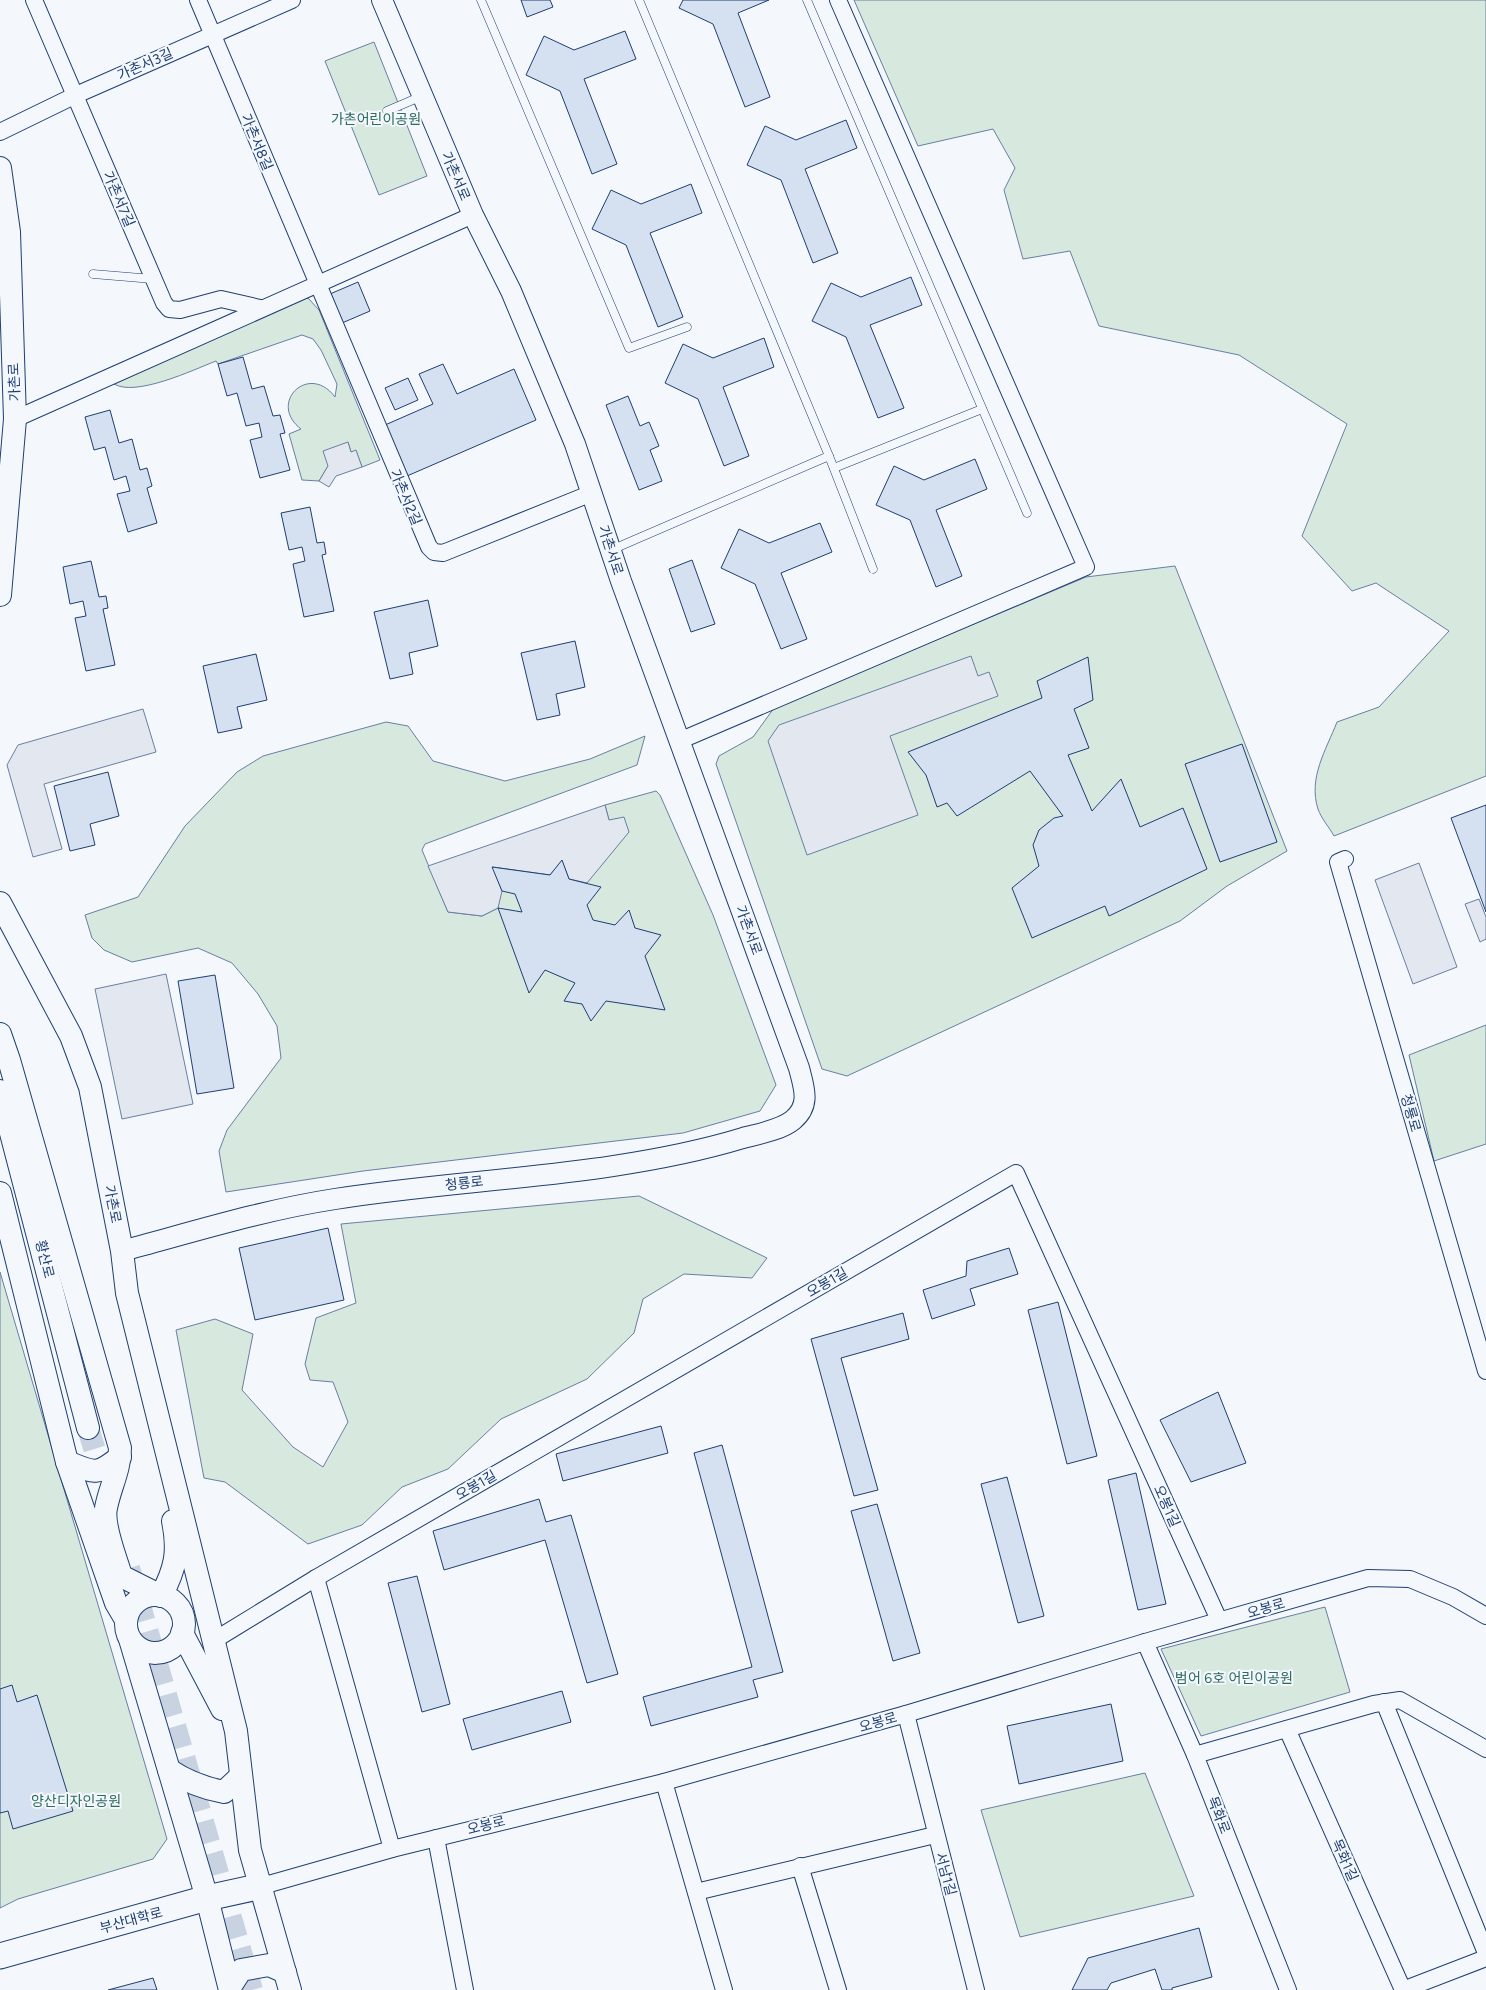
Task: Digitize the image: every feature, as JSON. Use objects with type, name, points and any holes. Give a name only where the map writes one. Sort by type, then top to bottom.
[{"type":"main road","name":"가촌로","points":[[0,168],[10,232],[15,420],[6,461],[0,595]]},
{"type":"main road","name":"가촌로","points":[[0,903],[72,1036],[90,1087],[122,1251],[127,1293],[185,1519],[236,1732],[250,1850],[262,1886],[287,1981]]},
{"type":"main road","points":[[0,1034],[115,1429],[120,1457],[105,1510],[109,1536],[121,1576],[170,1600],[182,1614],[182,1633],[210,1688],[236,1732]]},
{"type":"main road","name":"황산로","points":[[0,1091],[88,1428]]},
{"type":"main road","points":[[0,1193],[67,1462],[116,1603],[136,1646],[153,1653],[171,1648],[182,1633]]},
{"type":"main road","points":[[151,1388],[147,1418],[176,1536],[176,1562],[161,1596]]},
{"type":"main road","points":[[67,1462],[92,1471],[103,1471],[120,1457]]},
{"type":"main road","points":[[161,1596],[142,1598],[129,1611],[128,1629],[207,1898],[230,1989]]},
{"type":"main road","points":[[169,1770],[183,1780],[204,1788],[224,1792],[241,1776]]},
{"type":"main road","name":"부산대학로","points":[[0,1956],[207,1898],[262,1886]]},
{"type":"main road","points":[[230,1989],[241,1970],[269,1966],[287,1981]]},
{"type":"street","name":"가촌서7길","points":[[34,0],[164,304],[169,310],[180,310],[221,299],[260,308]]},
{"type":"street","name":"가촌서8길","points":[[198,0],[316,284]]},
{"type":"street","name":"가촌서3길","points":[[0,132],[76,95],[292,0]]},
{"type":"street","name":"가촌서로","points":[[382,0],[473,215],[511,291],[575,444],[679,741],[799,1068],[806,1096],[802,1111]]},
{"type":"street","points":[[679,741],[1086,567],[838,0]]},
{"type":"street","points":[[15,420],[260,308],[473,215]]},
{"type":"street","name":"가촌서2길","points":[[316,284],[425,542],[434,552],[443,553],[592,493]]},
{"type":"street","name":"청룡로","points":[[1345,860],[1338,862],[1486,1371]]},
{"type":"street","name":"청룡로","points":[[122,1251],[244,1219],[334,1199],[619,1164],[722,1145],[791,1121],[802,1111]]},
{"type":"street","name":"오봉1길","points":[[213,1641],[316,1578],[1016,1173],[1219,1620]]},
{"type":"street","points":[[316,1578],[392,1849]]},
{"type":"street","name":"오봉로","points":[[262,1886],[392,1849],[664,1782],[906,1714],[1219,1620],[1368,1578],[1410,1579],[1453,1596],[1486,1616]]},
{"type":"street","name":"목화로","points":[[1145,1642],[1195,1755],[1288,1990]]},
{"type":"street","points":[[1195,1755],[1384,1702],[1400,1700],[1486,1749]]},
{"type":"street","points":[[1384,1702],[1486,1953]]},
{"type":"street","points":[[906,1714],[935,1835]]},
{"type":"street","name":"목화1길","points":[[1287,1729],[1403,1990]]},
{"type":"street","points":[[664,1782],[724,1990]]},
{"type":"street","name":"서남1길","points":[[696,1892],[935,1835],[976,1990]]},
{"type":"street","points":[[436,1838],[465,1990]]},
{"type":"street","points":[[800,1866],[838,1990]]},
{"type":"street","points":[[1403,1990],[1486,1958]]},
{"type":"lane","points":[[481,0],[629,348],[687,327]]},
{"type":"lane","points":[[639,0],[834,468],[873,569]]},
{"type":"lane","points":[[807,0],[1026,513]]},
{"type":"lane","points":[[387,111],[422,96]]},
{"type":"lane","points":[[93,274],[153,279]]},
{"type":"lane","points":[[834,468],[982,409]]},
{"type":"lane","points":[[611,550],[829,456]]},
{"type":"green space","points":[[854,0],[1486,0],[1486,776],[1334,836],[1318,809],[1315,798],[1315,786],[1320,764],[1337,722],[1379,707],[1449,631],[1376,583],[1352,591],[1302,536],[1347,424],[1239,355],[1099,326],[1070,251],[1023,259],[1004,190],[1015,168],[993,129],[918,146]]},
{"type":"green space","name":"가촌어린이공원","points":[[374,42],[427,176],[379,195],[325,61]]},
{"type":"green space","points":[[308,298],[319,310],[380,460],[362,467],[356,451],[351,452],[348,442],[328,466],[319,481],[302,480],[289,434],[301,429],[292,419],[288,408],[290,398],[296,390],[304,385],[314,384],[325,387],[335,397],[337,384],[321,350],[313,339],[302,335],[218,364],[216,361],[150,385],[124,387],[114,384],[301,299]]},
{"type":"green space","points":[[1175,566],[1287,851],[1227,886],[1180,921],[847,1076],[822,1069],[716,764],[719,756],[753,737],[774,708],[1086,577]]},
{"type":"green space","points":[[386,722],[408,726],[433,761],[505,781],[590,759],[645,736],[637,765],[425,844],[422,850],[448,912],[482,916],[498,908],[492,867],[550,875],[562,860],[609,820],[605,805],[656,791],[660,795],[713,915],[776,1085],[760,1111],[683,1133],[363,1171],[226,1192],[219,1151],[227,1130],[281,1058],[277,1026],[258,994],[232,963],[198,948],[132,962],[104,950],[92,938],[85,915],[138,897],[185,826],[237,772],[263,756]]},
{"type":"green space","points":[[1486,1025],[1486,1144],[1434,1161],[1409,1055]]},
{"type":"green space","points":[[639,1196],[767,1258],[752,1278],[684,1274],[643,1299],[634,1333],[587,1379],[501,1419],[448,1469],[402,1487],[362,1525],[308,1544],[225,1482],[204,1478],[176,1330],[215,1319],[253,1334],[242,1390],[293,1447],[323,1467],[348,1422],[333,1382],[310,1380],[305,1364],[316,1318],[356,1303],[341,1224]]},
{"type":"green space","name":"양산디자인공원","points":[[0,1272],[167,1839],[153,1859],[18,1899],[0,1908]]},
{"type":"green space","name":"범어 6호 어린이공원","points":[[1325,1607],[1350,1692],[1201,1736],[1161,1649]]},
{"type":"green space","points":[[1145,1773],[1194,1896],[1020,1937],[981,1810]]},
{"type":"shaded area","points":[[348,442],[351,452],[356,450],[362,467],[336,476],[329,487],[319,481],[328,466],[323,451]]},
{"type":"shaded area","points":[[971,656],[978,676],[989,672],[998,696],[890,736],[918,815],[807,855],[768,741],[779,725]]},
{"type":"shaded area","points":[[143,709],[156,752],[44,784],[62,849],[33,857],[7,765],[18,745]]},
{"type":"shaded area","points":[[605,805],[609,820],[624,817],[629,832],[587,883],[569,879],[562,861],[550,875],[493,867],[502,891],[498,908],[482,916],[448,912],[428,866]]},
{"type":"shaded area","points":[[1419,863],[1457,967],[1413,984],[1375,880]]},
{"type":"shaded area","points":[[1479,899],[1486,917],[1486,939],[1480,942],[1465,904]]},
{"type":"shaded area","points":[[166,974],[193,1104],[122,1119],[95,989]]},
{"type":"building","points":[[521,0],[550,0],[553,7],[527,17]]},
{"type":"building","points":[[683,0],[769,0],[738,13],[770,97],[745,107],[713,24],[679,8]]},
{"type":"building","points":[[625,31],[636,59],[584,79],[617,164],[592,174],[560,91],[526,75],[544,36],[574,50]]},
{"type":"building","points":[[846,120],[857,148],[805,169],[838,253],[813,263],[781,180],[747,165],[765,126],[796,140]]},
{"type":"building","points":[[691,184],[702,213],[650,233],[683,317],[658,327],[626,245],[592,229],[611,190],[641,204]]},
{"type":"building","points":[[911,277],[922,305],[870,325],[904,408],[878,418],[846,337],[812,321],[831,283],[861,297]]},
{"type":"building","points":[[358,282],[370,311],[342,323],[330,294]]},
{"type":"building","points":[[764,338],[774,367],[723,387],[749,456],[724,466],[698,399],[665,383],[683,344],[713,358]]},
{"type":"building","points":[[243,357],[252,389],[264,386],[273,416],[280,415],[285,433],[280,434],[290,470],[260,478],[250,440],[262,437],[259,423],[246,426],[237,393],[227,396],[218,364]]},
{"type":"building","points":[[443,364],[457,394],[514,369],[536,420],[407,476],[385,425],[433,404],[419,374]]},
{"type":"building","points":[[408,378],[418,400],[395,410],[385,388]]},
{"type":"building","points":[[628,396],[640,426],[649,422],[659,446],[650,450],[662,481],[639,490],[606,405]]},
{"type":"building","points":[[110,410],[119,443],[132,439],[140,470],[147,468],[152,486],[147,488],[157,523],[128,532],[117,494],[130,491],[126,476],[114,480],[105,447],[94,450],[85,417]]},
{"type":"building","points":[[975,459],[987,489],[936,510],[962,576],[936,587],[910,520],[876,505],[894,466],[924,480]]},
{"type":"building","points":[[310,507],[317,543],[324,542],[326,554],[322,555],[334,611],[304,617],[293,564],[305,561],[302,547],[289,550],[281,513]]},
{"type":"building","points":[[820,523],[832,552],[781,573],[807,639],[781,649],[755,584],[721,568],[739,529],[769,543]]},
{"type":"building","points":[[692,560],[715,624],[691,632],[669,569]]},
{"type":"building","points":[[91,561],[99,597],[106,596],[108,608],[103,609],[115,665],[86,671],[75,618],[86,616],[83,601],[70,604],[63,567]]},
{"type":"building","points":[[428,600],[438,646],[409,653],[413,674],[390,679],[374,612]]},
{"type":"building","points":[[575,641],[585,687],[556,694],[560,715],[537,720],[521,653]]},
{"type":"building","points":[[256,654],[267,700],[237,707],[242,728],[218,733],[203,666]]},
{"type":"building","points":[[1088,657],[1093,700],[1074,709],[1089,748],[1068,755],[1092,811],[1121,779],[1140,827],[1183,808],[1207,869],[1109,916],[1105,906],[1032,938],[1012,888],[1039,866],[1033,845],[1039,830],[1054,818],[1063,816],[1030,771],[957,816],[947,803],[937,807],[926,775],[908,752],[1042,698],[1037,681]]},
{"type":"building","points":[[1242,744],[1277,842],[1220,862],[1185,764]]},
{"type":"building","points":[[108,772],[119,816],[90,824],[95,845],[70,851],[54,786]]},
{"type":"building","points":[[1486,805],[1486,912],[1451,818]]},
{"type":"building","points":[[562,860],[569,879],[601,887],[587,905],[593,920],[615,925],[629,910],[635,928],[661,935],[645,956],[665,1010],[606,1001],[591,1021],[582,1004],[564,1001],[575,983],[545,970],[529,993],[498,908],[522,912],[515,894],[502,891],[492,867],[550,875]]},
{"type":"building","points":[[215,975],[234,1088],[197,1094],[178,981]]},
{"type":"building","points":[[328,1228],[344,1300],[255,1320],[239,1248]]},
{"type":"building","points":[[1009,1248],[1018,1274],[970,1289],[975,1305],[932,1319],[923,1290],[966,1276],[967,1261]]},
{"type":"building","points":[[1058,1302],[1097,1456],[1067,1464],[1028,1310]]},
{"type":"building","points":[[903,1313],[909,1339],[841,1358],[878,1490],[854,1496],[811,1339]]},
{"type":"building","points":[[1218,1392],[1246,1463],[1191,1482],[1160,1420]]},
{"type":"building","points":[[661,1426],[668,1453],[563,1481],[556,1454]]},
{"type":"building","points":[[722,1445],[783,1672],[753,1680],[758,1697],[651,1726],[643,1697],[752,1667],[694,1453]]},
{"type":"building","points":[[1136,1473],[1166,1604],[1138,1610],[1108,1480]]},
{"type":"building","points":[[1007,1477],[1044,1616],[1018,1623],[981,1484]]},
{"type":"building","points":[[539,1499],[546,1522],[571,1515],[618,1674],[587,1683],[545,1540],[444,1570],[433,1531]]},
{"type":"building","points":[[877,1504],[920,1653],[893,1661],[851,1511]]},
{"type":"building","points":[[417,1576],[450,1704],[422,1712],[388,1583]]},
{"type":"building","points":[[12,1685],[17,1702],[37,1695],[73,1811],[13,1829],[8,1811],[0,1813],[0,1689]]},
{"type":"building","points":[[562,1691],[571,1722],[472,1750],[463,1719]]},
{"type":"building","points":[[1111,1704],[1123,1761],[1019,1784],[1007,1726]]},
{"type":"building","points":[[1199,1928],[1212,1977],[1172,1988],[1172,1990],[1162,1990],[1155,1969],[1111,1983],[1107,1990],[1072,1990],[1088,1958]]},
{"type":"building","points":[[153,1978],[157,1990],[108,1990]]},
{"type":"tunnel","points":[[88,1428],[106,1487]]},
{"type":"tunnel","points":[[129,1568],[252,1990]]}]
